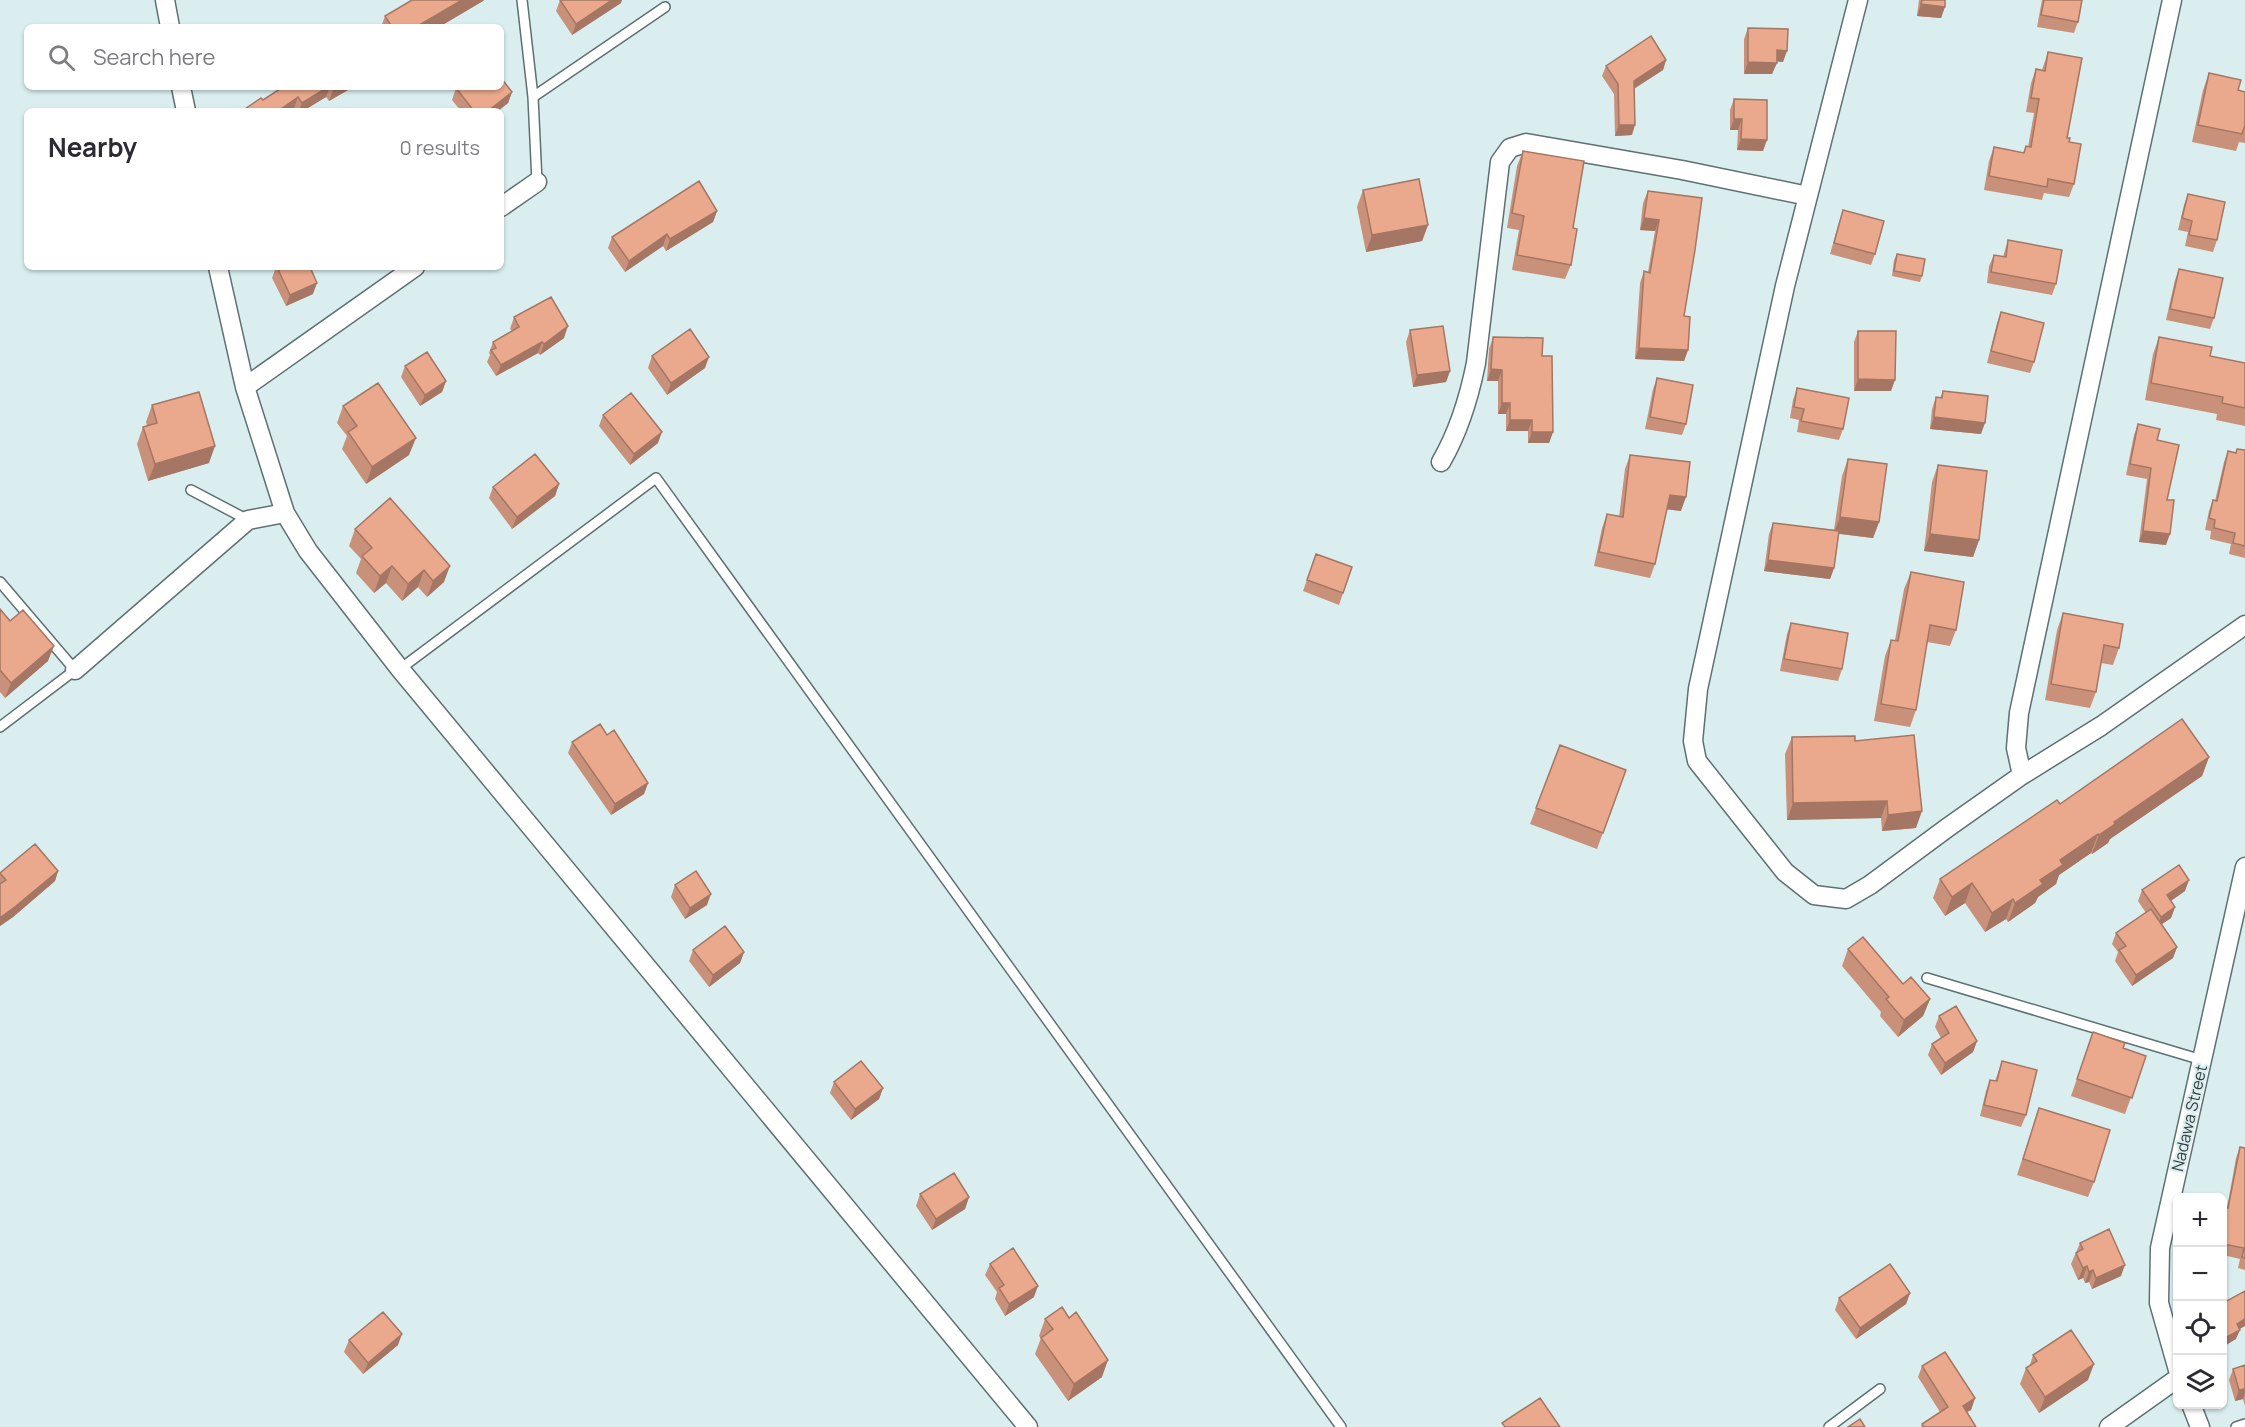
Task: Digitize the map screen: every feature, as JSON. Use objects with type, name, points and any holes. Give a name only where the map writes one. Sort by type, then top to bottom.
[{"type":"street","points":[[165,0],[169,24]]},
{"type":"street","points":[[1858,0],[1785,286],[1698,689],[1693,741],[1697,761],[1785,872],[1814,895],[1846,899],[1870,885],[2022,775],[2101,726],[2245,625]]},
{"type":"street","points":[[2022,775],[2016,748],[2019,713],[2172,0]]},
{"type":"street","points":[[182,90],[185,108]]},
{"type":"street","points":[[1441,462],[1455,438],[1472,383],[1500,162],[1510,148],[1526,143],[1682,170],[1808,196]]},
{"type":"street","points":[[504,205],[537,182]]},
{"type":"street","points":[[219,270],[245,387],[285,513],[308,551],[400,669],[1028,1427]]},
{"type":"street","points":[[245,387],[411,270]]},
{"type":"street","points":[[75,670],[248,520],[285,513]]},
{"type":"street","name":"Nadawa Street","points":[[2174,1355],[2159,1303],[2160,1248],[2245,867]]},
{"type":"street","points":[[2109,1427],[2173,1382]]},
{"type":"street","points":[[2193,1409],[2200,1427]]},
{"type":"lane","points":[[522,0],[533,97],[537,182]]},
{"type":"lane","points":[[533,97],[665,7]]},
{"type":"lane","points":[[400,669],[656,478],[1341,1427]]},
{"type":"lane","points":[[191,490],[248,520]]},
{"type":"lane","points":[[0,582],[75,670],[0,727]]},
{"type":"lane","points":[[1927,978],[2202,1060]]},
{"type":"lane","points":[[1829,1427],[1880,1389]]},
{"type":"lane","points":[[2236,1427],[2245,1424]]},
{"type":"building","points":[[412,0],[462,0],[421,24],[390,24],[385,16]]},
{"type":"building","points":[[560,0],[612,0],[576,24]]},
{"type":"building","points":[[1922,0],[1945,0],[1945,7],[1921,4]]},
{"type":"building","points":[[2044,0],[2082,0],[2078,22],[2041,15]]},
{"type":"building","points":[[1748,28],[1788,29],[1787,51],[1777,50],[1777,63],[1748,62]]},
{"type":"building","points":[[1651,36],[1666,60],[1634,81],[1635,125],[1619,125],[1618,84],[1606,66]]},
{"type":"building","points":[[2048,52],[2082,58],[2067,138],[2070,138],[2069,142],[2081,144],[2074,184],[2048,179],[2047,187],[1989,176],[1994,147],[2024,153],[2026,146],[2031,147],[2039,99],[2031,98],[2036,69],[2045,71]]},
{"type":"building","points":[[2209,73],[2241,80],[2238,90],[2245,92],[2245,125],[2242,134],[2198,125]]},
{"type":"building","points":[[504,82],[512,92],[492,108],[472,108],[458,90],[504,90]]},
{"type":"building","points":[[278,90],[323,90],[302,103],[298,97],[282,108],[246,108],[261,98],[263,100]]},
{"type":"building","points":[[1734,99],[1767,100],[1767,140],[1741,139],[1742,119],[1734,119]]},
{"type":"building","points":[[1523,151],[1584,161],[1573,228],[1577,229],[1571,265],[1517,255],[1524,216],[1512,213]]},
{"type":"building","points":[[1419,179],[1428,225],[1372,235],[1363,190]]},
{"type":"building","points":[[699,181],[717,211],[670,239],[667,234],[629,261],[612,237]]},
{"type":"building","points":[[1648,191],[1702,198],[1684,316],[1690,317],[1688,350],[1639,348],[1644,271],[1650,273],[1659,220],[1644,218]]},
{"type":"building","points":[[2188,194],[2225,202],[2217,240],[2189,235],[2192,221],[2182,218]]},
{"type":"building","points":[[1843,210],[1884,221],[1875,254],[1834,243]]},
{"type":"building","points":[[2008,240],[2062,250],[2056,284],[1991,272],[1994,255],[2006,257]]},
{"type":"building","points":[[1897,254],[1925,259],[1922,276],[1894,271]]},
{"type":"building","points":[[2179,269],[2223,278],[2214,318],[2170,309]]},
{"type":"building","points":[[278,270],[311,270],[317,283],[290,295]]},
{"type":"building","points":[[551,297],[568,326],[544,344],[542,342],[501,365],[491,350],[496,348],[493,342],[519,327],[514,317]]},
{"type":"building","points":[[2001,312],[2044,323],[2034,362],[1991,351]]},
{"type":"building","points":[[1443,326],[1450,371],[1417,375],[1410,330]]},
{"type":"building","points":[[690,329],[709,357],[671,383],[652,356]]},
{"type":"building","points":[[1858,331],[1896,331],[1895,380],[1858,379]]},
{"type":"building","points":[[1493,337],[1543,338],[1542,356],[1552,356],[1553,432],[1532,432],[1532,420],[1510,420],[1510,403],[1502,403],[1502,370],[1491,369]]},
{"type":"building","points":[[2159,337],[2212,347],[2210,356],[2245,363],[2245,408],[2222,403],[2223,397],[2151,383]]},
{"type":"building","points":[[427,352],[446,381],[425,395],[405,366]]},
{"type":"building","points":[[1657,378],[1693,385],[1686,424],[1650,417]]},
{"type":"building","points":[[378,383],[416,438],[372,467],[348,432],[357,426],[343,406]]},
{"type":"building","points":[[1797,388],[1849,398],[1843,429],[1801,421],[1804,409],[1794,407]]},
{"type":"building","points":[[1943,391],[1988,396],[1985,423],[1934,417],[1936,397],[1942,398]]},
{"type":"building","points":[[199,392],[215,446],[155,464],[143,427],[157,423],[152,405]]},
{"type":"building","points":[[631,393],[662,432],[634,454],[603,415]]},
{"type":"building","points":[[2138,424],[2160,429],[2157,440],[2179,445],[2167,500],[2174,500],[2170,534],[2143,531],[2151,468],[2130,464]]},
{"type":"building","points":[[2237,449],[2245,450],[2245,546],[2233,543],[2235,533],[2214,528],[2215,520],[2209,518],[2213,500],[2217,501],[2228,451],[2236,453]]},
{"type":"building","points":[[535,454],[559,484],[517,517],[493,487]]},
{"type":"building","points":[[1630,455],[1690,462],[1686,497],[1670,495],[1655,564],[1599,552],[1607,514],[1623,517]]},
{"type":"building","points":[[1848,459],[1887,464],[1879,522],[1840,517]]},
{"type":"building","points":[[1938,465],[1987,471],[1979,540],[1930,534]]},
{"type":"building","points":[[390,498],[450,566],[433,581],[424,570],[408,584],[392,566],[380,576],[362,556],[372,548],[355,529]]},
{"type":"building","points":[[1773,523],[1839,531],[1834,568],[1768,560]]},
{"type":"building","points":[[1316,554],[1352,567],[1343,593],[1307,580]]},
{"type":"building","points":[[1911,572],[1964,582],[1956,630],[1930,625],[1916,710],[1881,704],[1891,640],[1898,641]]},
{"type":"building","points":[[0,609],[10,621],[23,610],[54,646],[11,683],[0,670]]},
{"type":"building","points":[[2063,613],[2123,624],[2119,648],[2104,645],[2096,692],[2051,684]]},
{"type":"building","points":[[1791,623],[1848,633],[1842,669],[1784,659]]},
{"type":"building","points":[[2182,719],[2209,757],[2060,860],[2063,865],[2040,880],[2043,884],[2015,903],[2013,899],[1992,913],[1972,883],[1952,897],[1940,879],[2057,800],[2060,804]]},
{"type":"building","points":[[600,724],[607,735],[614,730],[648,783],[615,804],[572,742]]},
{"type":"building","points":[[1914,735],[1922,811],[1888,815],[1887,801],[1793,803],[1792,737],[1855,736],[1855,741]]},
{"type":"building","points":[[1560,745],[1626,770],[1603,833],[1536,808]]},
{"type":"building","points":[[35,844],[58,871],[0,918],[0,884],[6,880],[0,873]]},
{"type":"building","points":[[2179,865],[2189,880],[2167,895],[2175,907],[2161,917],[2142,890]]},
{"type":"building","points":[[696,871],[711,894],[690,908],[675,885]]},
{"type":"building","points":[[2151,909],[2177,947],[2136,975],[2119,950],[2126,946],[2116,933]]},
{"type":"building","points":[[725,926],[744,952],[713,975],[693,950]]},
{"type":"building","points":[[1863,937],[1903,984],[1911,977],[1930,999],[1904,1020],[1886,999],[1889,997],[1848,949]]},
{"type":"building","points":[[1956,1006],[1977,1041],[1945,1063],[1932,1044],[1949,1033],[1939,1016]]},
{"type":"building","points":[[2093,1032],[2125,1043],[2123,1048],[2146,1056],[2132,1098],[2077,1079]]},
{"type":"building","points":[[861,1061],[883,1088],[855,1109],[834,1082]]},
{"type":"building","points":[[2002,1061],[2037,1070],[2026,1115],[1984,1105],[1990,1080],[1997,1081]]},
{"type":"building","points":[[2039,1108],[2110,1130],[2094,1182],[2023,1159]]},
{"type":"building","points":[[2240,1147],[2245,1148],[2245,1258],[2242,1257],[2244,1248],[2227,1245],[2228,1208]]},
{"type":"building","points":[[954,1173],[969,1197],[936,1219],[920,1194]]},
{"type":"building","points":[[2109,1229],[2125,1265],[2096,1278],[2093,1270],[2089,1272],[2087,1266],[2083,1268],[2076,1253],[2083,1249],[2080,1243]]},
{"type":"building","points":[[1013,1248],[1038,1286],[1009,1304],[999,1288],[1004,1285],[990,1264]]},
{"type":"building","points":[[1890,1264],[1910,1293],[1860,1328],[1839,1298]]},
{"type":"building","points":[[2245,1291],[2245,1319],[2237,1324],[2240,1330],[2227,1337],[2227,1301]]},
{"type":"building","points":[[1062,1307],[1069,1318],[1076,1312],[1108,1360],[1074,1384],[1041,1338],[1053,1329],[1045,1319]]},
{"type":"building","points":[[383,1312],[402,1334],[368,1363],[349,1340]]},
{"type":"building","points":[[2071,1330],[2094,1364],[2045,1397],[2026,1368],[2037,1361],[2033,1355]]},
{"type":"building","points":[[1945,1352],[1975,1398],[1963,1406],[1976,1427],[1924,1427],[1922,1424],[1948,1407],[1922,1366]]},
{"type":"building","points":[[2245,1365],[2245,1389],[2239,1390],[2233,1369]]},
{"type":"building","points":[[1540,1398],[1560,1427],[1505,1427],[1502,1423]]},
{"type":"building","points":[[1860,1419],[1865,1427],[1848,1427]]}]
